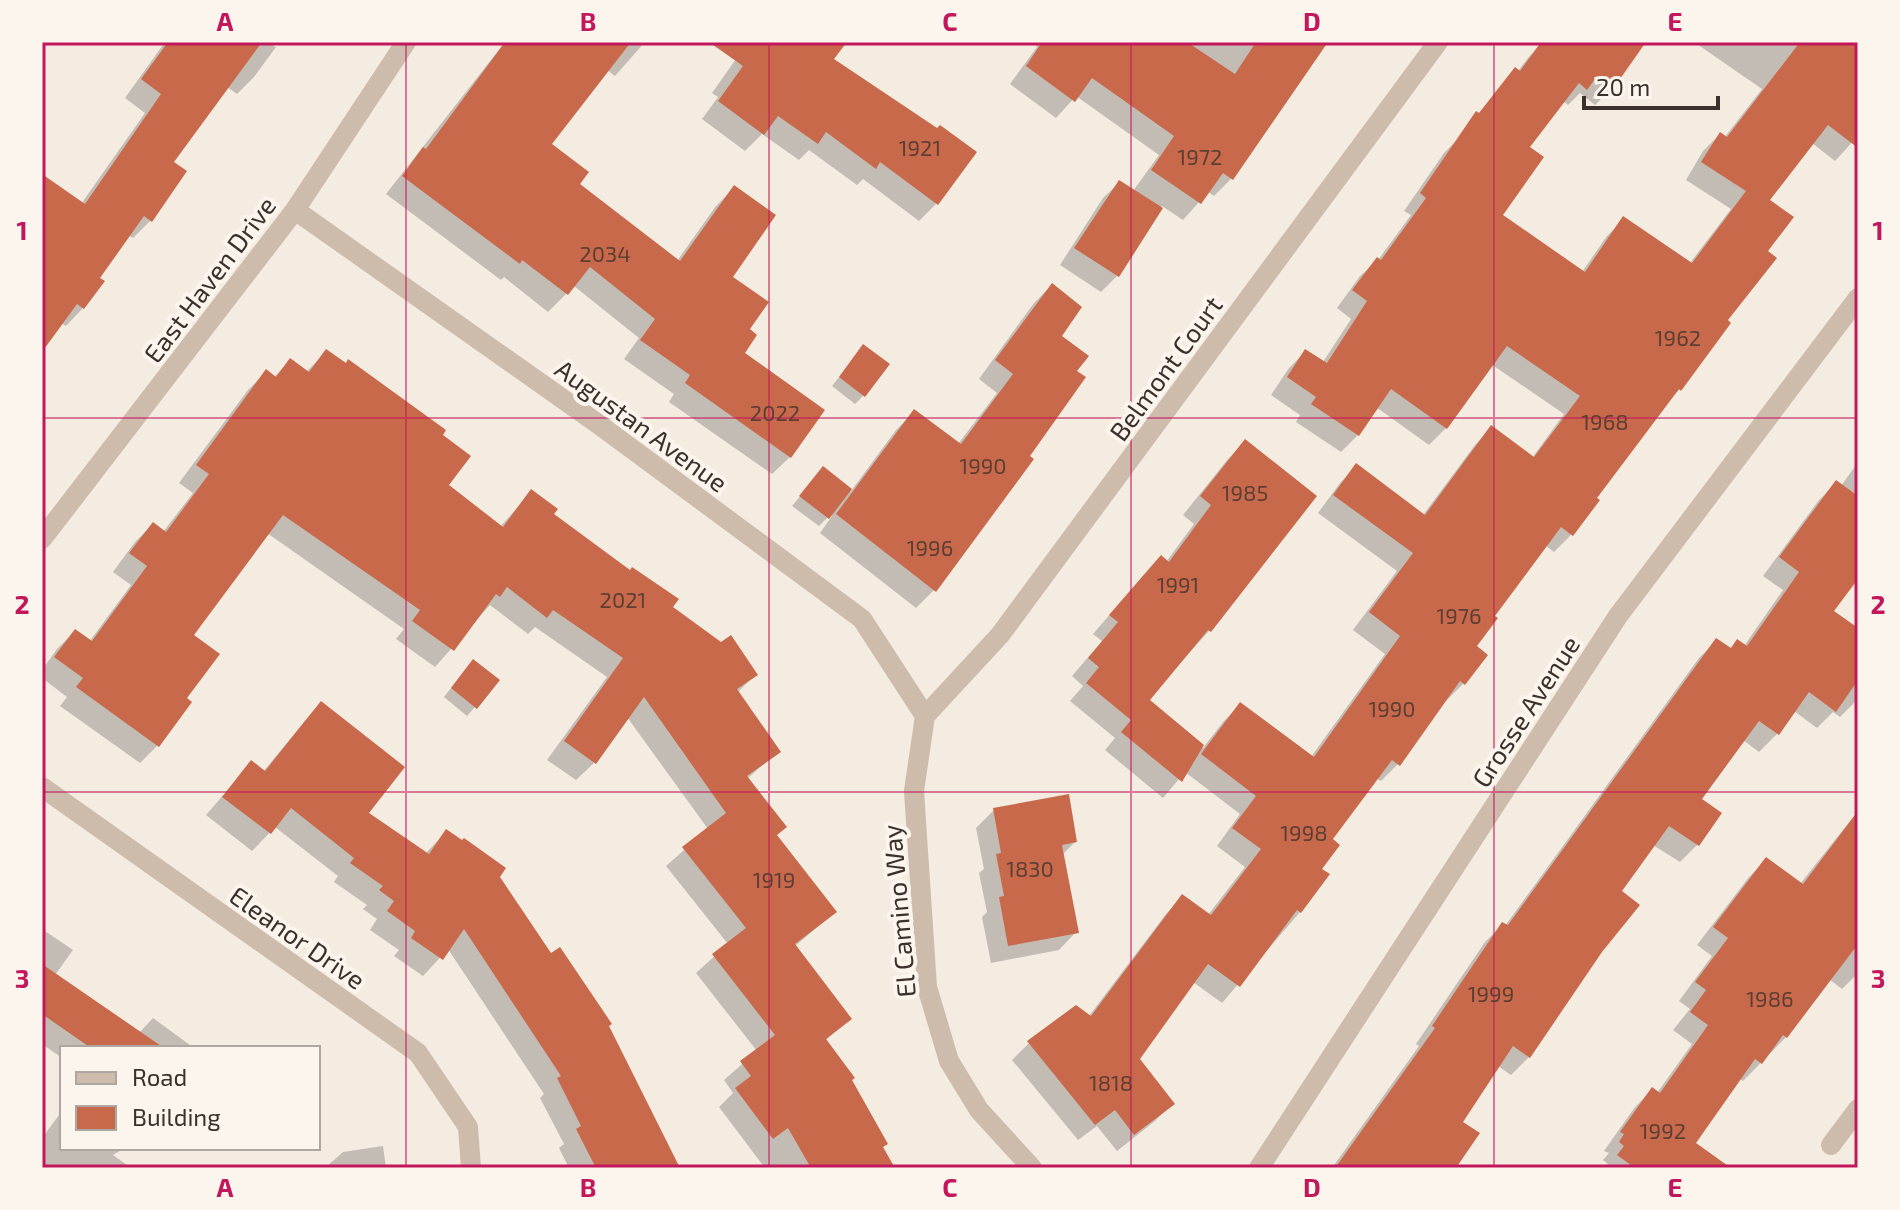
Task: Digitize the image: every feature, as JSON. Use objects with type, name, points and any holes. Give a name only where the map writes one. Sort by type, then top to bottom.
[{"type":"street","name":"East Haven Drive","points":[[42,539],[295,210],[406,42]]},
{"type":"street","name":"Belmont Court","points":[[925,716],[1000,635],[1438,42]]},
{"type":"street","name":"Augustan Avenue","points":[[295,210],[601,426],[862,619],[925,716]]},
{"type":"street","name":"Grosse Avenue","points":[[1259,1168],[1618,616],[1858,298]]},
{"type":"street","name":"El Camino Way","points":[[925,716],[914,791],[927,987],[949,1061],[979,1110],[1032,1168]]},
{"type":"street","name":"Eleanor Drive","points":[[42,787],[418,1053],[468,1127],[471,1168]]},
{"type":"street","points":[[1831,1145],[1858,1109]]},
{"type":"building","points":[[168,42],[262,42],[174,162],[187,171],[152,222],[144,216],[100,278],[105,281],[84,309],[77,304],[42,352],[42,174],[85,204],[161,94],[141,79]]},
{"type":"building","points":[[505,42],[631,42],[552,144],[589,172],[580,184],[680,261],[734,185],[776,215],[733,277],[769,302],[750,329],[757,335],[745,353],[825,410],[791,458],[685,383],[690,375],[640,340],[655,319],[590,267],[568,295],[522,260],[520,264],[402,176],[423,147],[426,149]]},
{"type":"building","points":[[709,42],[847,42],[834,59],[937,128],[940,125],[977,152],[938,205],[880,162],[876,169],[826,132],[818,144],[778,116],[764,135],[718,101],[743,66]]},
{"type":"building","points":[[1042,42],[1187,42],[1235,74],[1256,42],[1328,42],[1233,180],[1223,173],[1201,204],[1151,170],[1174,136],[1092,78],[1075,102],[1026,66]]},
{"type":"building","points":[[1541,42],[1646,42],[1613,89],[1597,76],[1587,90],[1579,83],[1530,147],[1544,157],[1503,215],[1585,272],[1623,216],[1692,263],[1746,191],[1701,162],[1720,132],[1727,137],[1800,42],[1858,42],[1858,148],[1828,125],[1770,200],[1794,217],[1768,251],[1777,258],[1728,320],[1731,323],[1681,391],[1679,389],[1597,498],[1600,500],[1573,536],[1561,527],[1495,616],[1498,618],[1477,646],[1488,655],[1465,685],[1460,681],[1400,766],[1392,760],[1333,839],[1340,845],[1322,869],[1330,874],[1301,913],[1297,910],[1240,987],[1208,964],[1140,1059],[1175,1104],[1134,1135],[1115,1110],[1095,1125],[1027,1041],[1076,1005],[1091,1016],[1182,894],[1211,915],[1261,849],[1232,828],[1256,796],[1201,754],[1240,702],[1314,757],[1400,636],[1369,612],[1413,553],[1333,495],[1356,463],[1425,515],[1491,425],[1534,457],[1580,396],[1507,346],[1447,429],[1391,389],[1359,436],[1311,404],[1316,397],[1287,377],[1305,349],[1327,363],[1367,301],[1352,290],[1377,257],[1381,260],[1426,198],[1420,193],[1476,111],[1479,113],[1515,67],[1520,71]]},
{"type":"building","points":[[1119,180],[1163,208],[1119,277],[1074,248]]},
{"type":"building","points":[[1052,283],[1082,307],[1062,336],[1089,356],[1077,371],[1086,377],[1030,456],[1034,459],[936,592],[836,514],[914,409],[961,444],[1013,374],[995,360]]},
{"type":"building","points":[[863,344],[890,364],[865,397],[839,377]]},
{"type":"building","points":[[326,349],[346,363],[348,359],[446,430],[443,435],[471,456],[449,485],[503,527],[531,489],[558,509],[554,514],[630,570],[632,567],[679,599],[673,607],[721,642],[731,635],[758,675],[737,689],[781,752],[747,776],[787,827],[777,835],[837,912],[795,944],[852,1019],[826,1039],[855,1078],[852,1080],[888,1144],[883,1147],[895,1168],[811,1168],[788,1128],[773,1139],[735,1088],[751,1076],[740,1061],[775,1035],[712,954],[746,928],[682,847],[726,813],[644,697],[596,764],[564,741],[623,658],[553,610],[547,618],[507,587],[500,597],[496,594],[454,651],[412,621],[420,610],[283,515],[194,635],[220,654],[187,698],[192,702],[159,747],[76,687],[83,678],[54,657],[75,629],[92,641],[147,566],[129,553],[153,522],[166,532],[209,474],[196,465],[266,369],[276,377],[290,358],[309,372]]},
{"type":"building","points":[[1245,439],[1317,496],[1211,632],[1208,630],[1150,700],[1204,745],[1182,782],[1121,732],[1131,720],[1086,683],[1099,667],[1088,658],[1118,622],[1109,615],[1161,555],[1169,562],[1211,505],[1200,496]]},
{"type":"building","points":[[823,466],[852,489],[829,519],[799,496]]},
{"type":"building","points":[[1836,480],[1858,496],[1858,579],[1834,611],[1858,628],[1858,680],[1836,712],[1809,692],[1779,735],[1759,721],[1702,799],[1722,813],[1699,846],[1669,826],[1622,891],[1640,905],[1602,952],[1530,1058],[1513,1046],[1463,1122],[1480,1133],[1456,1168],[1335,1168],[1435,1028],[1432,1026],[1502,922],[1508,925],[1716,638],[1731,648],[1737,639],[1747,646],[1799,572],[1779,557]]},
{"type":"building","points":[[473,659],[500,680],[477,709],[451,688]]},
{"type":"building","points":[[321,701],[405,767],[369,813],[429,854],[446,829],[506,868],[500,877],[551,953],[560,947],[612,1024],[609,1026],[680,1168],[596,1168],[576,1129],[581,1126],[557,1078],[561,1076],[464,929],[443,960],[411,938],[415,931],[387,911],[394,901],[379,890],[383,886],[350,863],[354,858],[291,808],[271,834],[222,797],[251,760],[265,771]]},
{"type":"building","points":[[1069,794],[1077,842],[1062,845],[1079,933],[1008,946],[999,897],[1004,896],[996,854],[1001,853],[993,808]]},
{"type":"building","points":[[1858,811],[1858,944],[1787,1038],[1783,1035],[1762,1064],[1755,1059],[1696,1143],[1731,1168],[1635,1168],[1617,1155],[1624,1146],[1619,1142],[1624,1134],[1620,1132],[1652,1087],[1660,1093],[1708,1025],[1690,1012],[1706,990],[1695,982],[1728,938],[1713,927],[1766,857],[1803,884]]},
{"type":"building","points":[[42,964],[161,1046],[88,1046],[42,1014]]}]
